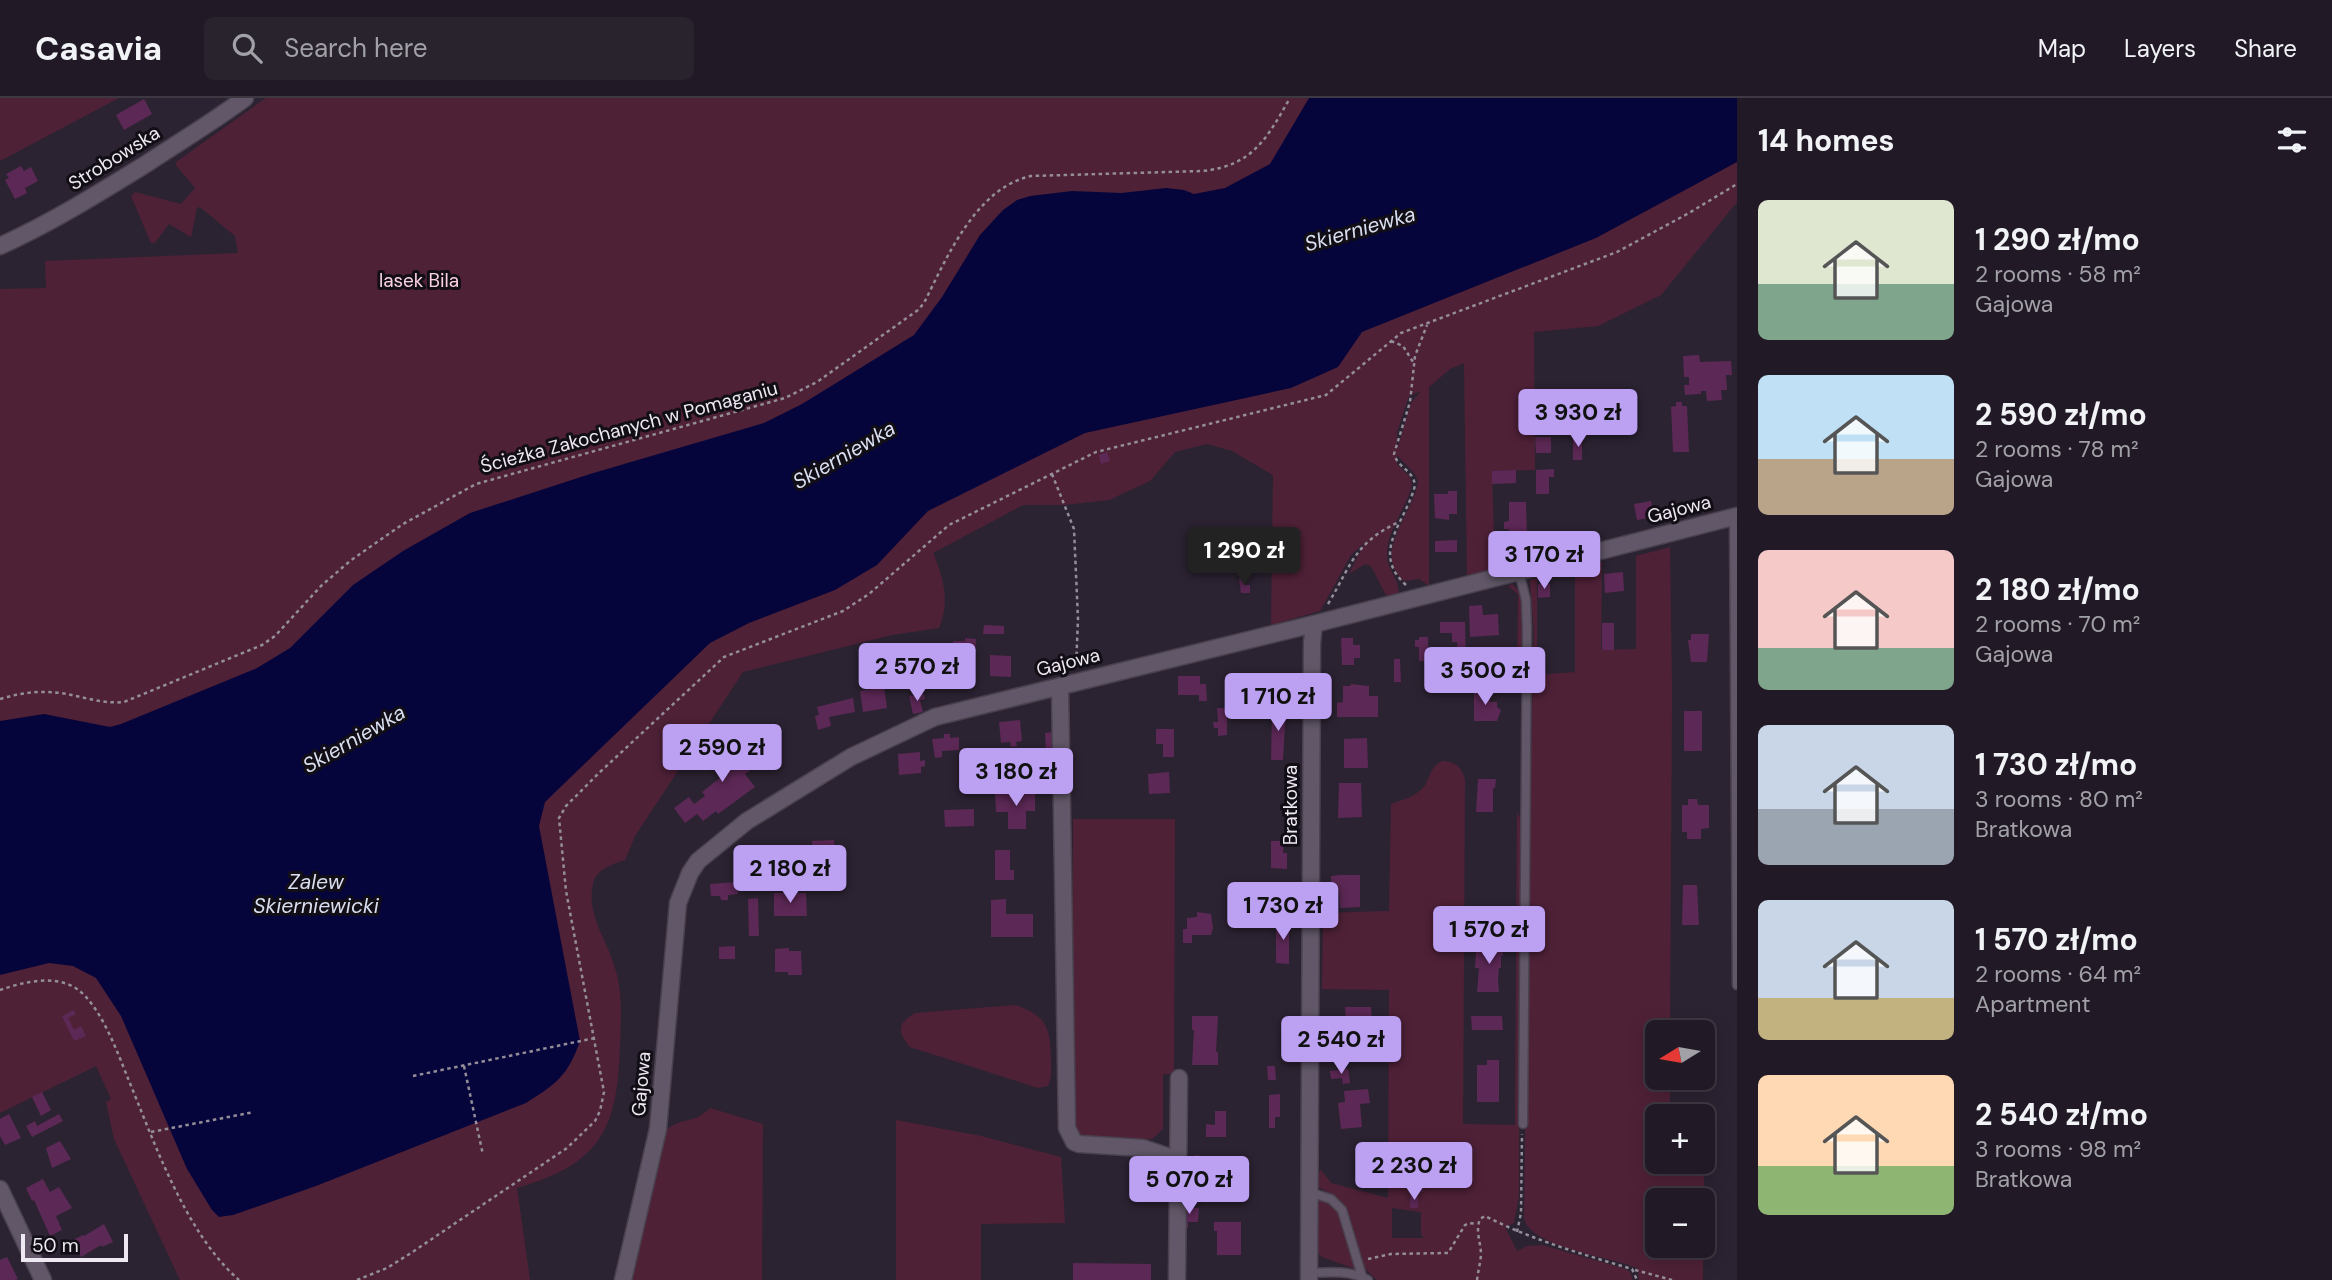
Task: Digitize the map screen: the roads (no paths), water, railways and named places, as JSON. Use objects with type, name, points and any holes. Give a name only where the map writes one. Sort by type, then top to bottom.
[{"type":"street","name":"Strobowska","points":[[0,246],[70,210],[245,98]]},
{"type":"street","name":"Gajowa","points":[[623,1280],[658,1129],[678,903],[698,861],[747,821],[851,757],[935,718],[1736,516]]},
{"type":"street","name":"Bratkowa","points":[[1309,1277],[1314,624]]},
{"type":"street","points":[[1068,684],[1067,1128],[1074,1142],[1079,1144],[1143,1148],[1178,1160]]},
{"type":"street","points":[[1177,1280],[1179,1078]]},
{"type":"street","points":[[0,1188],[43,1280]]},
{"type":"lane","points":[[1736,516],[1737,985]]},
{"type":"lane","points":[[1519,571],[1526,600],[1527,630],[1523,1124]]},
{"type":"lane","points":[[1309,1192],[1323,1195],[1338,1204],[1346,1219],[1365,1278]]},
{"type":"lane","points":[[1309,1277],[1340,1272],[1365,1278]]},
{"type":"water","name":"Zalew Skierniewicki","points":[[1309,98],[1737,98],[1737,162],[1596,238],[1362,332],[1338,367],[1291,388],[1085,433],[928,511],[877,565],[835,590],[749,623],[710,643],[545,802],[539,826],[580,1041],[571,1063],[560,1078],[526,1103],[316,1186],[233,1215],[219,1217],[187,1169],[121,1016],[96,978],[73,966],[49,963],[0,975],[0,721],[44,714],[110,727],[257,668],[290,648],[353,585],[403,551],[470,513],[590,474],[764,423],[802,404],[914,335],[942,297],[980,235],[1003,210],[1017,200],[1072,191],[1122,193],[1166,188],[1194,194],[1225,188],[1270,164]]},
{"type":"water label","name":"Skierniewka","points":[[1360,229]]},
{"type":"water label","name":"Skierniewka","points":[[844,455]]},
{"type":"water label","name":"Skierniewka","points":[[354,739]]},
{"type":"park label","name":"lasek Bila","points":[[419,280]]}]
